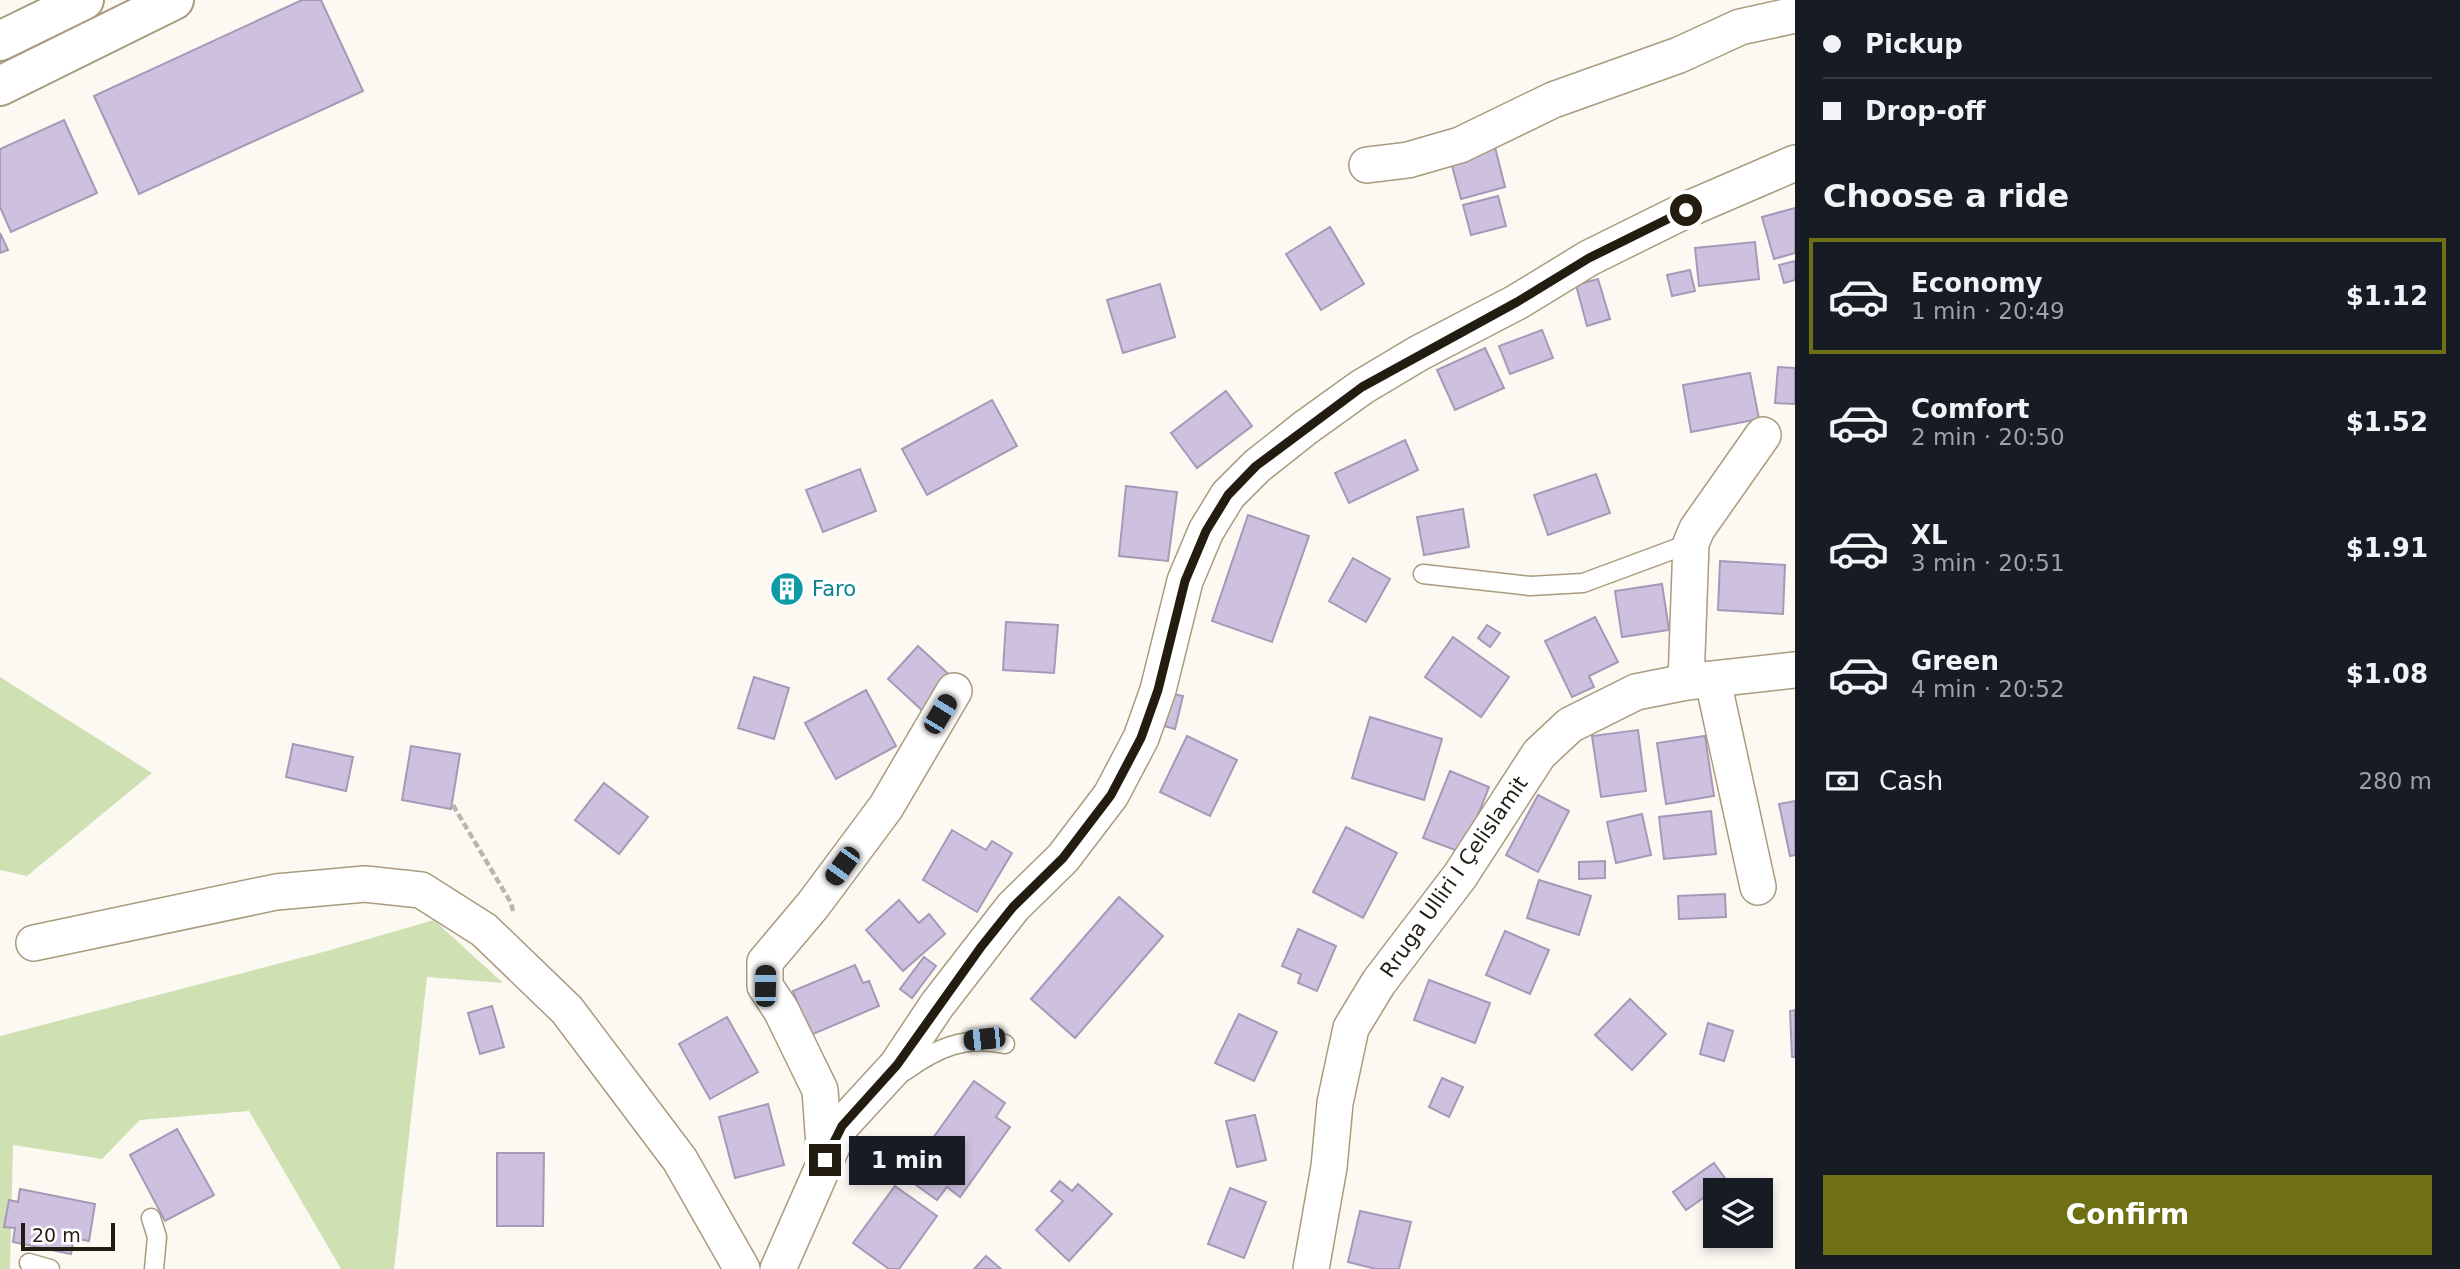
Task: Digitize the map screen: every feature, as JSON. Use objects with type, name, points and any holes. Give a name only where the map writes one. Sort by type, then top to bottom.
[{"type":"main road","points":[[0,41],[83,0]]},
{"type":"main road","points":[[0,86],[173,0]]},
{"type":"street","points":[[1367,165],[1408,160],[1460,145],[1553,100],[1679,55],[1740,27],[1795,15]]},
{"type":"street","points":[[778,1269],[842,1126],[897,1065],[937,1005],[997,927],[1063,858],[1111,795],[1141,738],[1158,690],[1185,581],[1206,531],[1237,485],[1305,428],[1362,387],[1419,353],[1517,302],[1589,258],[1686,210],[1795,163]]},
{"type":"street","points":[[1758,887],[1700,682],[1691,543],[1697,529],[1763,435]]},
{"type":"street","name":"Rruga Ulliri I Çelislamit","points":[[1311,1269],[1343,1059],[1351,1028],[1379,982],[1460,876],[1539,754],[1570,725],[1607,704],[1636,692],[1795,670]]},
{"type":"street","points":[[825,1160],[820,1090],[781,1010],[765,986],[765,962],[813,905],[886,807],[954,691]]},
{"type":"street","points":[[34,943],[276,892],[365,884],[421,890],[484,930],[567,1010],[639,1101],[680,1160],[742,1269]]},
{"type":"lane","points":[[1423,574],[1530,586],[1583,583],[1691,543]]},
{"type":"lane","points":[[862,1103],[928,1055],[956,1043],[984,1039],[1005,1044]]},
{"type":"lane","points":[[151,1218],[157,1237],[154,1269]]},
{"type":"lane","points":[[29,1263],[50,1269]]},
{"type":"path","points":[[453,805],[512,904],[514,916]]},
{"type":"green space","points":[[0,677],[152,773],[27,876],[0,870]]},
{"type":"green space","points":[[434,920],[503,983],[427,977],[394,1269],[341,1269],[249,1111],[140,1120],[102,1159],[13,1145],[10,1269],[0,1269],[0,1036],[327,951]]},
{"type":"building","points":[[302,0],[321,0],[363,91],[139,194],[94,96]]},
{"type":"building","points":[[64,120],[97,193],[11,232],[0,207],[0,149]]},
{"type":"building","points":[[1493,139],[1505,187],[1461,199],[1448,151]]},
{"type":"building","points":[[1498,196],[1506,226],[1471,235],[1463,205]]},
{"type":"building","points":[[1795,208],[1795,253],[1774,259],[1762,217]]},
{"type":"building","points":[[1330,227],[1364,284],[1321,310],[1286,254]]},
{"type":"building","points":[[0,233],[8,250],[0,253]]},
{"type":"building","points":[[1755,242],[1759,279],[1699,286],[1695,248]]},
{"type":"building","points":[[1795,261],[1795,280],[1784,283],[1779,265]]},
{"type":"building","points":[[1690,270],[1695,291],[1672,296],[1667,275]]},
{"type":"building","points":[[1598,279],[1610,319],[1587,326],[1576,285]]},
{"type":"building","points":[[1160,284],[1175,337],[1123,353],[1107,300]]},
{"type":"building","points":[[1542,330],[1553,358],[1510,374],[1499,346]]},
{"type":"building","points":[[1485,348],[1504,388],[1455,410],[1437,370]]},
{"type":"building","points":[[1778,367],[1795,368],[1795,404],[1775,403]]},
{"type":"building","points":[[1750,373],[1759,419],[1691,432],[1683,385]]},
{"type":"building","points":[[1226,391],[1252,426],[1197,468],[1171,433]]},
{"type":"building","points":[[992,400],[1017,446],[927,495],[902,449]]},
{"type":"building","points":[[1405,440],[1418,470],[1349,503],[1335,473]]},
{"type":"building","points":[[860,469],[876,511],[823,532],[806,490]]},
{"type":"building","points":[[1596,474],[1610,513],[1548,535],[1534,495]]},
{"type":"building","points":[[1126,486],[1177,492],[1168,561],[1119,556]]},
{"type":"building","points":[[1463,509],[1469,547],[1424,555],[1417,517]]},
{"type":"building","points":[[1248,515],[1309,536],[1272,642],[1212,621]]},
{"type":"building","points":[[1353,558],[1390,579],[1366,622],[1329,601]]},
{"type":"building","points":[[1720,561],[1785,565],[1783,614],[1718,610]]},
{"type":"building","name":"Faro","points":[[783,578],[797,582],[790,600],[777,595]]},
{"type":"building","points":[[1662,584],[1669,630],[1622,637],[1615,591]]},
{"type":"building","points":[[1595,617],[1618,662],[1589,676],[1594,687],[1572,697],[1545,641]]},
{"type":"building","points":[[1006,622],[1058,625],[1054,673],[1003,670]]},
{"type":"building","points":[[1487,625],[1500,633],[1490,647],[1478,638]]},
{"type":"building","points":[[1453,637],[1509,677],[1481,717],[1425,677]]},
{"type":"building","points":[[918,646],[955,680],[925,713],[888,679]]},
{"type":"building","points":[[754,677],[789,688],[774,739],[738,728]]},
{"type":"building","points":[[866,690],[896,746],[836,779],[805,723]]},
{"type":"building","points":[[1169,693],[1183,696],[1175,729],[1161,725]]},
{"type":"building","points":[[1370,717],[1442,739],[1424,800],[1352,778]]},
{"type":"building","points":[[1638,730],[1646,791],[1601,797],[1592,736]]},
{"type":"building","points":[[1187,736],[1237,760],[1210,816],[1160,792]]},
{"type":"building","points":[[1705,736],[1714,796],[1666,804],[1657,743]]},
{"type":"building","points":[[293,744],[353,757],[346,791],[286,777]]},
{"type":"building","points":[[411,746],[460,754],[451,809],[402,800]]},
{"type":"building","points":[[1450,771],[1489,787],[1463,853],[1423,838]]},
{"type":"building","points":[[604,783],[648,817],[619,854],[575,820]]},
{"type":"building","points":[[1538,795],[1569,811],[1538,872],[1506,855]]},
{"type":"building","points":[[1795,801],[1795,855],[1790,856],[1779,804]]},
{"type":"building","points":[[1711,811],[1716,854],[1664,859],[1659,817]]},
{"type":"building","points":[[1642,814],[1651,855],[1616,863],[1607,822]]},
{"type":"building","points":[[1346,827],[1397,853],[1363,918],[1313,892]]},
{"type":"building","points":[[952,830],[986,850],[992,841],[1012,853],[977,912],[923,880]]},
{"type":"building","points":[[1605,861],[1605,878],[1579,879],[1579,862]]},
{"type":"building","points":[[1539,880],[1591,896],[1579,935],[1527,918]]},
{"type":"building","points":[[1725,894],[1726,917],[1679,919],[1678,896]]},
{"type":"building","points":[[1119,897],[1163,936],[1075,1038],[1031,999]]},
{"type":"building","points":[[899,900],[919,923],[929,914],[945,934],[903,971],[866,930]]},
{"type":"building","points":[[1298,929],[1336,946],[1317,991],[1298,983],[1301,974],[1282,966]]},
{"type":"building","points":[[1505,931],[1549,950],[1530,994],[1486,975]]},
{"type":"building","points":[[924,957],[936,966],[912,998],[900,989]]},
{"type":"building","points":[[855,965],[863,983],[869,981],[879,1006],[806,1037],[795,1011],[800,1009],[793,991]]},
{"type":"building","points":[[1429,980],[1490,1003],[1475,1043],[1414,1020]]},
{"type":"building","points":[[1630,999],[1666,1034],[1632,1070],[1595,1035]]},
{"type":"building","points":[[492,1006],[504,1047],[480,1054],[468,1013]]},
{"type":"building","points":[[1795,1010],[1795,1057],[1792,1057],[1790,1011]]},
{"type":"building","points":[[1239,1014],[1277,1032],[1254,1081],[1215,1063]]},
{"type":"building","points":[[727,1017],[758,1072],[710,1099],[679,1044]]},
{"type":"building","points":[[1708,1023],[1733,1031],[1724,1061],[1700,1054]]},
{"type":"building","points":[[1442,1078],[1463,1087],[1449,1117],[1429,1107]]},
{"type":"building","points":[[974,1081],[1005,1103],[996,1117],[1010,1127],[960,1197],[947,1187],[937,1200],[905,1177]]},
{"type":"building","points":[[768,1104],[784,1165],[735,1178],[719,1117]]},
{"type":"building","points":[[1255,1115],[1266,1160],[1237,1167],[1226,1121]]},
{"type":"building","points":[[177,1129],[214,1195],[165,1221],[130,1155]]},
{"type":"building","points":[[497,1153],[544,1153],[543,1226],[497,1226]]},
{"type":"building","points":[[1714,1163],[1725,1178],[1703,1178],[1703,1198],[1686,1210],[1673,1192]]},
{"type":"building","points":[[1060,1181],[1072,1191],[1078,1184],[1112,1214],[1069,1261],[1036,1230],[1063,1201],[1051,1191]]},
{"type":"building","points":[[895,1186],[937,1216],[899,1269],[889,1269],[853,1243]]},
{"type":"building","points":[[1230,1188],[1266,1202],[1244,1258],[1208,1244]]},
{"type":"building","points":[[20,1189],[95,1204],[89,1241],[74,1238],[71,1254],[13,1242],[15,1228],[4,1227],[9,1200],[18,1202]]},
{"type":"building","points":[[1360,1211],[1411,1222],[1399,1269],[1376,1269],[1348,1262]]},
{"type":"building","points":[[986,1256],[1001,1269],[974,1269]]},
{"type":"place","name":"Faro","points":[[787,589]]},
{"type":"route","points":[[825,1160],[842,1126],[897,1065],[937,1005],[981,947],[1013,907],[1063,858],[1111,795],[1141,738],[1158,690],[1185,581],[1206,531],[1228,495],[1256,466],[1362,387],[1419,353],[1517,302],[1589,258],[1686,210]]}]
